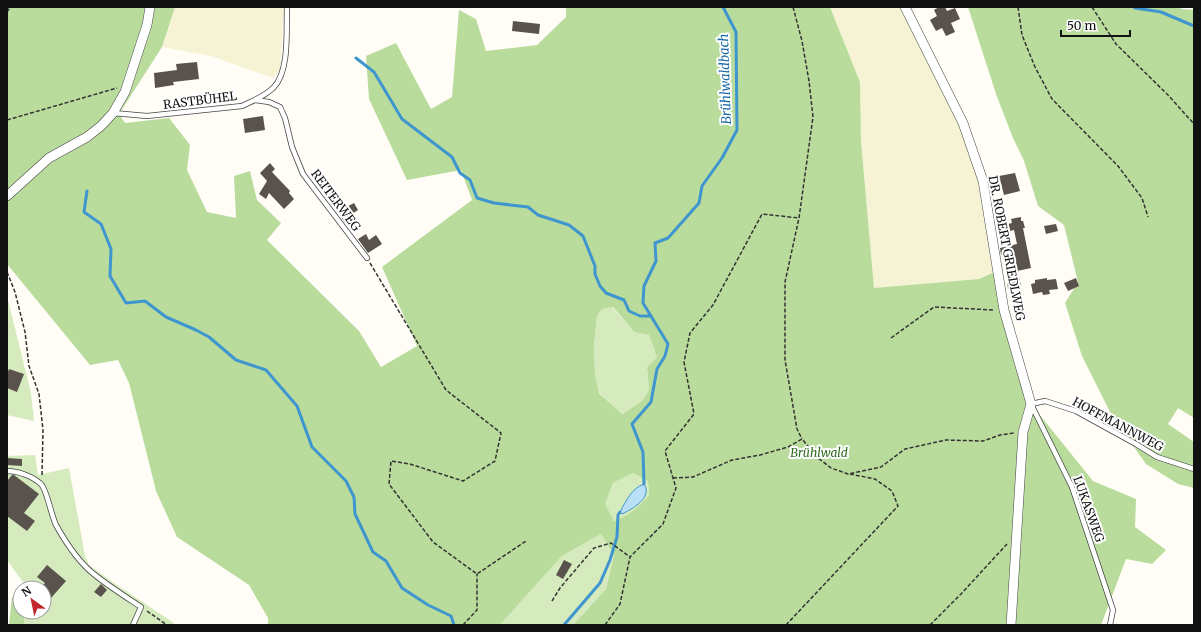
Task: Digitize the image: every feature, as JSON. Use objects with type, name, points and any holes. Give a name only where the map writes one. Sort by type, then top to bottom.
[{"type":"street","points":[[7,196],[49,158],[87,137],[101,126],[113,113],[121,102],[128,85],[147,25],[150,7]]},
{"type":"street","name":"DR. ROBERT GRIEDLWEG","points":[[905,7],[963,123],[983,181],[1004,310],[1031,404]]},
{"type":"street","points":[[1011,625],[1023,432],[1031,404]]},
{"type":"lane","name":"RASTBÜHEL","points":[[113,113],[147,116],[242,106],[255,100],[274,88],[283,73],[286,51],[287,7]]},
{"type":"lane","name":"REITERWEG","points":[[255,100],[268,102],[280,107],[285,118],[292,147],[303,174],[367,258]]},
{"type":"lane","name":"HOFFMANNWEG","points":[[1031,404],[1044,401],[1076,411],[1157,457],[1194,469]]},
{"type":"lane","name":"LUKASWEG","points":[[1031,404],[1072,487],[1113,610],[1110,625]]},
{"type":"lane","points":[[7,471],[30,476],[42,485],[54,522],[66,543],[80,561],[94,575],[141,607],[133,625]]},
{"type":"path","points":[[7,12],[10,7]]},
{"type":"path","points":[[786,625],[898,506],[892,491],[875,479],[848,474],[831,468],[818,458],[802,440],[797,429],[785,360],[785,282],[799,218],[813,117],[802,41],[793,7]]},
{"type":"path","points":[[1018,7],[1022,35],[1035,67],[1052,99],[1118,166],[1142,198],[1148,216]]},
{"type":"path","points":[[1092,7],[1116,44],[1168,95],[1194,124]]},
{"type":"path","points":[[7,120],[128,85]]},
{"type":"path","points":[[605,625],[620,604],[630,558],[663,524],[676,488],[665,451],[694,414],[684,362],[690,333],[713,305],[762,214],[799,218]]},
{"type":"path","points":[[367,258],[446,390],[501,433],[495,461],[463,480],[410,464],[391,461],[389,484],[433,542],[477,574]]},
{"type":"path","points":[[7,272],[15,292],[25,332],[29,366],[39,394],[43,430],[42,485]]},
{"type":"path","points":[[891,338],[934,307],[1004,310]]},
{"type":"path","points":[[848,474],[881,468],[905,449],[946,440],[983,441],[1000,435],[1023,432]]},
{"type":"path","points":[[673,478],[693,477],[732,460],[760,455],[788,447],[802,440]]},
{"type":"path","points":[[930,625],[1005,546],[1017,528]]},
{"type":"path","points":[[477,574],[526,541]]},
{"type":"path","points":[[552,601],[560,588],[594,548],[611,543],[630,558]]},
{"type":"path","points":[[463,625],[477,610],[477,574]]},
{"type":"path","points":[[141,607],[167,625]]},
{"type":"shaded area","points":[[175,7],[284,7],[280,69],[273,78],[211,56],[162,47]]},
{"type":"shaded area","points":[[830,7],[905,7],[963,123],[983,181],[999,270],[979,279],[874,288],[861,141],[860,82]]},
{"type":"green space","name":"Brühlwald","points":[[7,7],[175,7],[162,47],[119,114],[125,123],[169,118],[190,145],[187,170],[207,212],[236,218],[234,176],[250,171],[257,200],[281,223],[267,240],[359,331],[381,367],[417,346],[382,267],[472,200],[461,170],[407,180],[369,99],[366,56],[396,43],[431,109],[452,97],[459,10],[476,19],[486,51],[537,45],[566,17],[566,7],[830,7],[860,82],[861,141],[874,288],[979,279],[999,270],[1031,404],[1093,481],[1136,499],[1135,527],[1166,550],[1152,564],[1126,559],[1101,625],[573,625],[606,589],[614,555],[601,534],[562,556],[500,625],[268,625],[268,618],[249,585],[177,537],[156,491],[129,383],[118,360],[90,365],[7,264]],"holes":[[[613,307],[634,332],[649,335],[657,357],[647,367],[649,390],[643,400],[622,414],[599,393],[595,373],[594,346],[597,316],[602,309]],[[633,473],[648,481],[649,495],[633,510],[614,521],[605,504],[613,483]]]},
{"type":"green space","points":[[968,7],[1178,7],[1182,9],[1194,10],[1194,418],[1178,408],[1168,424],[1194,442],[1194,488],[1178,484],[1146,464],[1112,416],[1082,356],[1065,303],[1078,282],[1064,225],[1038,206],[1024,161],[1013,138],[996,94]]},
{"type":"green space","points":[[7,296],[31,393],[34,421],[7,415]]},
{"type":"green space","points":[[612,307],[634,332],[649,335],[657,357],[647,367],[649,390],[643,400],[621,414],[599,392],[595,373],[594,346],[597,316],[602,309]]},
{"type":"green space","points":[[35,455],[38,475],[69,468],[85,556],[89,565],[174,623],[172,625],[24,625],[24,620],[52,620],[52,580],[21,580],[7,560],[7,456]]},
{"type":"green space","points":[[633,473],[648,481],[649,495],[633,510],[614,521],[604,504],[613,483]]},
{"type":"green space","points":[[601,534],[614,555],[606,589],[573,625],[500,625],[562,556]]},
{"type":"green space","points":[[12,597],[12,620],[24,620],[24,625],[9,625]]},
{"type":"water","points":[[644,484],[646,494],[644,498],[636,506],[622,514],[620,512],[630,495]]},
{"type":"building","points":[[939,7],[945,7],[947,11],[955,8],[960,19],[951,23],[955,32],[946,36],[942,28],[936,31],[930,20],[937,16],[934,10]]},
{"type":"building","points":[[513,21],[540,24],[539,34],[512,31]]},
{"type":"building","points":[[197,62],[199,79],[173,82],[174,85],[155,88],[154,73],[177,70],[176,64]]},
{"type":"building","points":[[263,116],[265,130],[245,133],[243,119]]},
{"type":"building","points":[[270,163],[275,169],[272,172],[290,191],[289,193],[294,199],[284,209],[269,193],[266,199],[259,194],[267,181],[260,173]]},
{"type":"building","points":[[1015,173],[1020,191],[1004,195],[999,176]]},
{"type":"building","points":[[354,203],[358,210],[352,214],[355,219],[349,224],[347,222],[345,223],[341,217],[343,216],[339,211]]},
{"type":"building","points":[[1021,217],[1021,221],[1023,221],[1025,228],[1023,228],[1031,268],[1017,271],[1013,253],[1001,255],[1000,248],[1017,244],[1014,230],[1010,231],[1008,224],[1012,223],[1011,219]]},
{"type":"building","points":[[1056,224],[1058,231],[1046,234],[1044,226]]},
{"type":"building","points":[[366,234],[369,240],[376,235],[382,244],[368,253],[358,239]]},
{"type":"building","points":[[1019,277],[1021,286],[1008,289],[1007,280]]},
{"type":"building","points":[[1047,278],[1047,280],[1056,279],[1058,289],[1049,290],[1050,294],[1043,295],[1042,292],[1033,294],[1031,284],[1035,283],[1035,280]]},
{"type":"building","points":[[1076,278],[1079,286],[1068,291],[1064,283]]},
{"type":"building","points":[[9,369],[24,374],[17,392],[7,388],[7,374]]},
{"type":"building","points":[[7,458],[22,459],[22,466],[7,465]]},
{"type":"building","points":[[12,475],[39,494],[24,513],[35,521],[27,531],[7,516],[7,481]]},
{"type":"building","points":[[564,560],[572,564],[563,579],[556,575]]},
{"type":"building","points":[[47,565],[66,581],[52,597],[52,580],[41,580],[37,577]]},
{"type":"building","points":[[101,584],[107,590],[101,597],[94,592]]},
{"type":"waterway","name":"Brühlwaldbach","points":[[644,484],[643,452],[632,424],[651,402],[657,369],[665,356],[668,344],[643,303],[644,286],[656,261],[655,243],[668,238],[699,203],[702,186],[722,158],[737,130],[736,32],[723,7]]},
{"type":"waterway","points":[[1134,7],[1161,12],[1194,26]]},
{"type":"waterway","points":[[356,58],[374,72],[402,119],[452,157],[460,173],[470,180],[477,198],[494,203],[528,207],[538,215],[569,225],[583,236],[595,266],[595,274],[600,286],[606,293],[624,300],[629,311],[640,316],[651,316]]},
{"type":"waterway","points":[[87,191],[84,212],[101,224],[111,249],[110,276],[126,303],[145,301],[166,317],[209,337],[236,360],[266,370],[297,406],[312,447],[346,481],[354,497],[355,514],[373,552],[386,561],[402,588],[428,605],[451,616],[454,625]]},
{"type":"waterway","name":"Brühlwaldbach","points":[[564,625],[600,583],[610,560],[617,537],[618,515],[620,512]]}]
